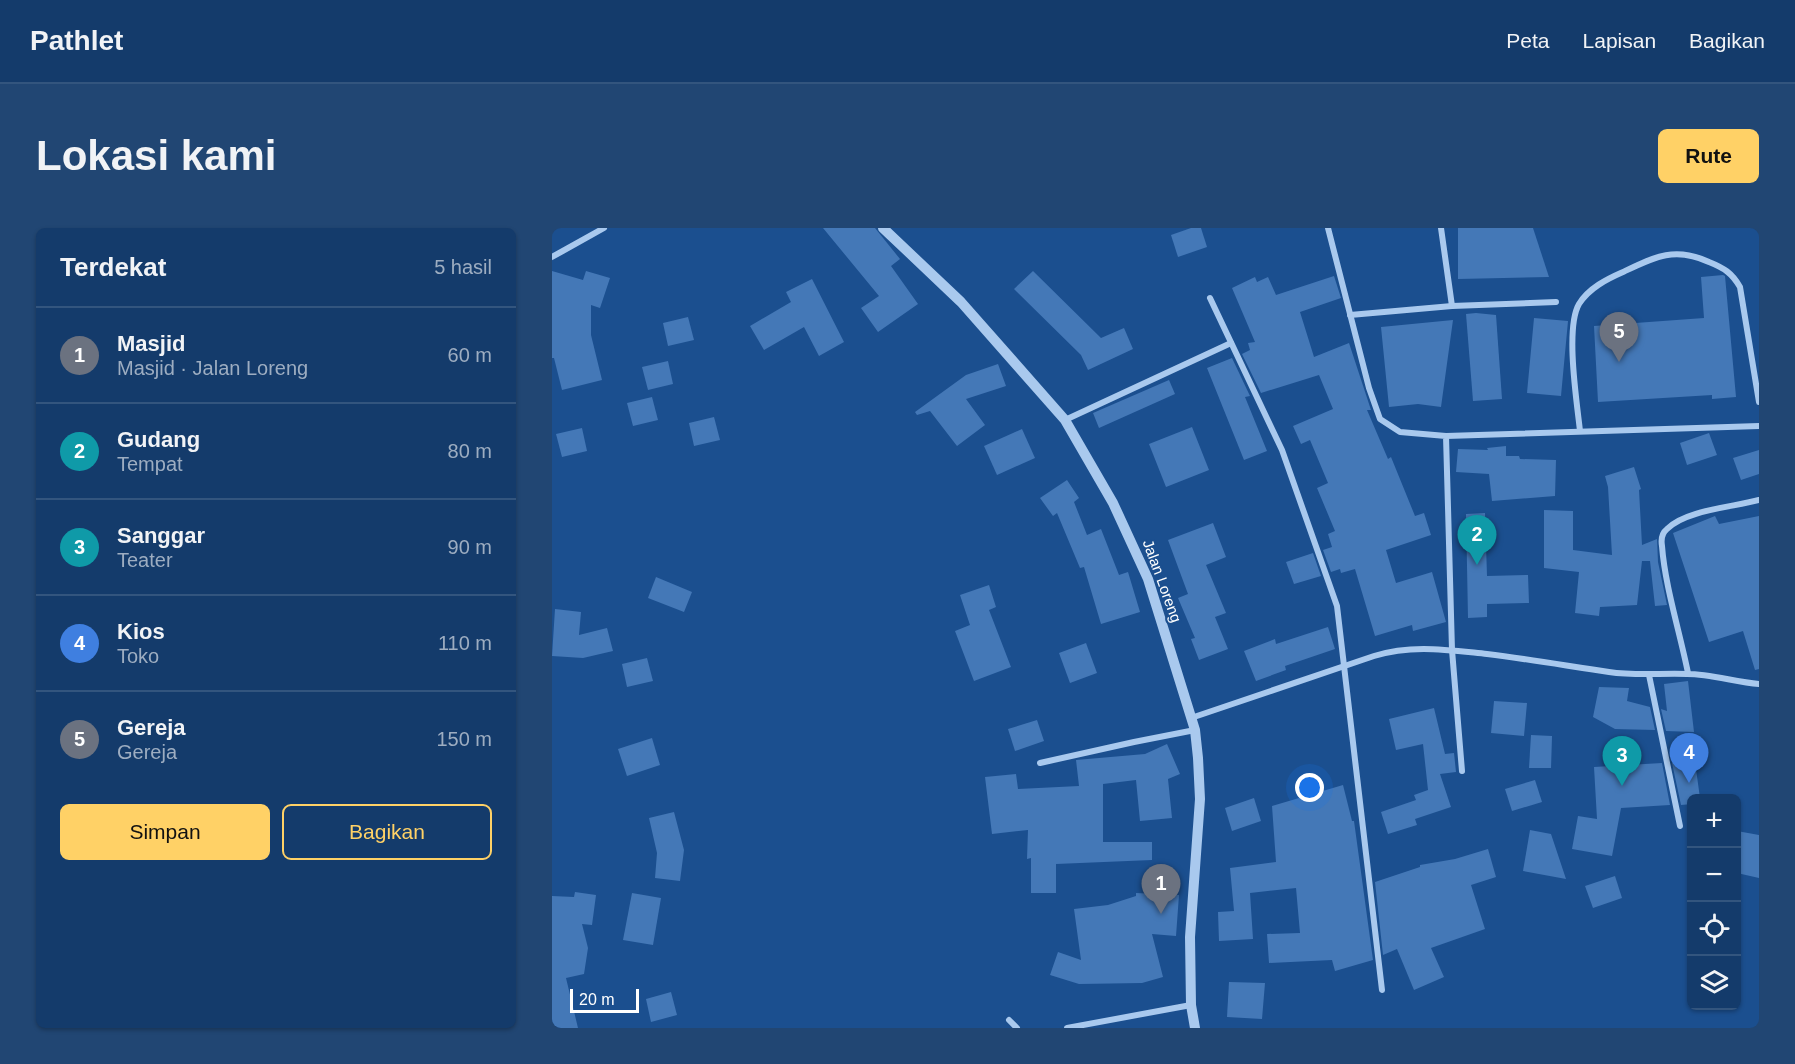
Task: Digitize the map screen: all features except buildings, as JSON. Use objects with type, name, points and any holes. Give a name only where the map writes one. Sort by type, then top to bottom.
[{"type":"street","points":[[552,257],[604,228]]},
{"type":"street","name":"Jalan Loreng","points":[[883,228],[961,302],[1065,420],[1113,504],[1144,569],[1195,730],[1200,799],[1190,937],[1191,1005],[1195,1028]]},
{"type":"street","points":[[1328,228],[1380,419],[1384,424],[1400,432],[1446,436],[1759,426]]},
{"type":"street","points":[[1441,228],[1452,306]]},
{"type":"street","points":[[1580,431],[1573,366],[1574,324],[1578,305],[1594,287],[1618,274],[1654,257],[1678,253],[1696,256],[1731,273],[1740,287],[1759,402]]},
{"type":"street","points":[[1210,298],[1282,450],[1337,606],[1382,990]]},
{"type":"street","points":[[1350,315],[1452,306],[1556,302]]},
{"type":"street","points":[[1065,420],[1232,343]]},
{"type":"street","points":[[1446,436],[1452,650],[1462,771]]},
{"type":"street","points":[[1688,674],[1668,580],[1662,545],[1663,535],[1666,529],[1685,517],[1759,500]]},
{"type":"street","points":[[1191,718],[1393,650],[1410,648],[1452,650],[1556,663],[1612,673],[1688,674],[1759,684]]},
{"type":"street","points":[[1649,675],[1680,826]]},
{"type":"street","points":[[1040,763],[1195,730]]},
{"type":"street","points":[[1066,1028],[1191,1005]]},
{"type":"street","points":[[1009,1020],[1017,1028]]},
{"type":"place","name":"Gereja","points":[[1619,362]]},
{"type":"place","name":"Gudang","points":[[1477,565]]},
{"type":"place","name":"Kios","points":[[1689,783]]},
{"type":"place","name":"Sanggar","points":[[1622,786]]},
{"type":"place","name":"Masjid","points":[[1161,914]]}]
